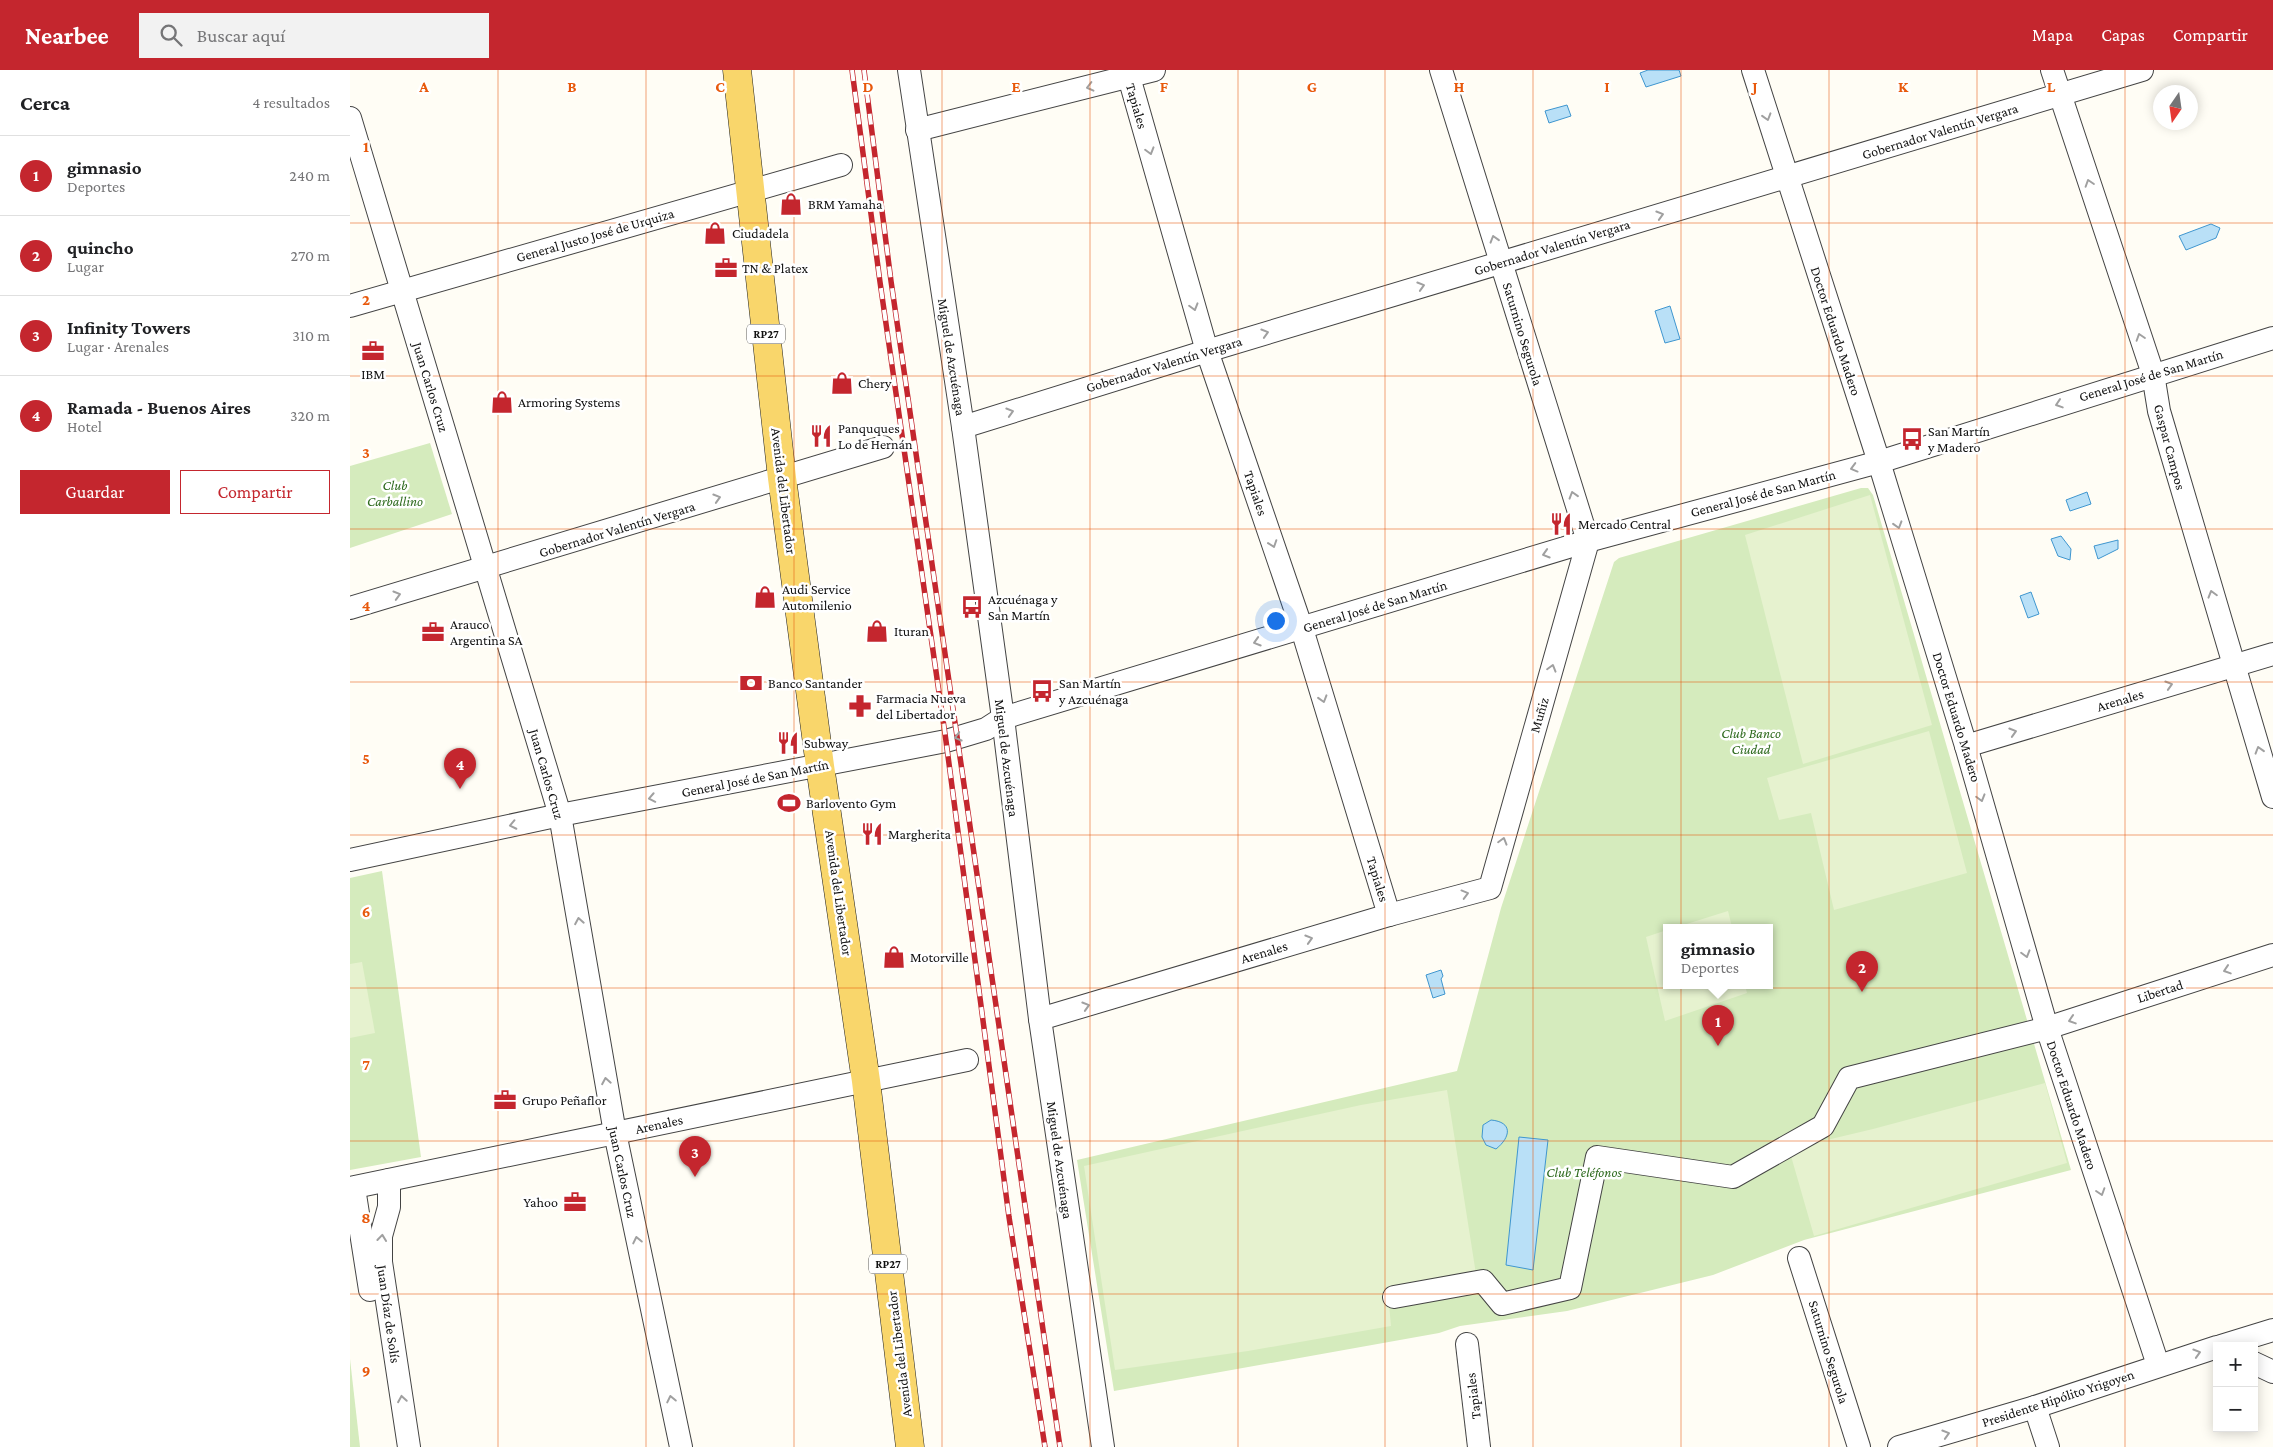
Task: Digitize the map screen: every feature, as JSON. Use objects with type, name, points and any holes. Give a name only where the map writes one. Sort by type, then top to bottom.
[{"type":"main road","name":"Avenida del Libertador","points":[[737,70],[782,478],[820,766],[866,1081],[910,1447]]},
{"type":"street","name":"Miguel de Azcuénaga","points":[[910,70],[917,130],[963,427],[1003,718],[1040,1020],[1102,1447]]},
{"type":"street","points":[[917,130],[1128,74],[1154,70]]},
{"type":"street","name":"Saturnino Segurola","points":[[1441,70],[1588,541]]},
{"type":"street","name":"Doctor Eduardo Madero","points":[[1753,70],[1966,746],[2047,1028],[2158,1365]]},
{"type":"street","name":"Gaspar Campos","points":[[2052,70],[2153,374],[2159,410],[2273,797]]},
{"type":"street","name":"Gobernador Valentín Vergara","points":[[963,427],[1207,350],[2142,70]]},
{"type":"street","name":"Tapiales","points":[[1128,74],[1207,350],[1302,628],[1389,915]]},
{"type":"street","name":"Juan Carlos Cruz","points":[[350,118],[560,815],[615,1133],[681,1447]]},
{"type":"street","name":"General Justo José de Urquiza","points":[[350,306],[841,164]]},
{"type":"street","name":"General José de San Martín","points":[[350,860],[560,815],[946,741],[986,729],[1003,718],[1588,541],[1878,462],[2153,374],[2273,338]]},
{"type":"street","name":"Gobernador Valentín Vergara","points":[[350,608],[883,447]]},
{"type":"street","name":"Muñiz","points":[[1490,888],[1588,541]]},
{"type":"street","name":"Arenales","points":[[1966,746],[2273,654]]},
{"type":"street","name":"Arenales","points":[[1040,1020],[1389,915],[1490,888]]},
{"type":"street","name":"Libertad","points":[[1394,1297],[1483,1281],[1502,1304],[1570,1288],[1597,1157],[1733,1177],[1823,1126],[1849,1078],[2047,1028],[2273,955]]},
{"type":"street","name":"Arenales","points":[[352,1188],[967,1060]]},
{"type":"street","name":"Juan Díaz de Solís","points":[[389,1180],[389,1207],[381,1236],[381,1262],[409,1447]]},
{"type":"street","name":"Juan Díaz de Solís","points":[[352,1188],[394,1447]]},
{"type":"street","name":"Saturnino Segurola","points":[[1800,1258],[1859,1447]]},
{"type":"street","points":[[2234,1342],[2273,1330]]},
{"type":"street","name":"Tapiales","points":[[1467,1344],[1479,1447]]},
{"type":"street","name":"Presidente Hipólito Yrigoyen","points":[[1899,1447],[2035,1407],[2213,1348]]},
{"type":"street","points":[[2258,1365],[2273,1372]]},
{"type":"street","points":[[2035,1407],[2048,1447]]},
{"type":"green space","name":"Club Carballino","points":[[430,443],[452,514],[350,548],[350,466]]},
{"type":"green space","points":[[1861,488],[1868,488],[1873,495],[2071,1170],[1804,1240],[1713,1275],[1567,1311],[1460,1326],[1439,1333],[1114,1391],[1077,1160],[1457,1071],[1501,908],[1614,562],[1619,558]]},
{"type":"green space","points":[[1870,495],[1932,725],[1803,764],[1745,535]]},
{"type":"green space","points":[[1929,731],[1967,873],[1834,910],[1811,813],[1779,820],[1767,778]]},
{"type":"green space","points":[[382,871],[421,1157],[350,1170],[350,878]]},
{"type":"green space","points":[[1728,911],[1731,924],[1687,924]]},
{"type":"green space","points":[[1663,931],[1663,989],[1746,989],[1747,993],[1665,1021],[1646,937]]},
{"type":"green space","points":[[362,962],[375,1033],[350,1038],[350,964]]},
{"type":"green space","points":[[2045,1083],[2067,1163],[1814,1236],[1789,1149],[1873,1129]]},
{"type":"green space","points":[[1447,1090],[1476,1274],[1388,1293],[1391,1326],[1248,1351],[1115,1370],[1084,1166],[1361,1105]]},
{"type":"green space","points":[[350,1359],[360,1447],[350,1447]]},
{"type":"water","points":[[1648,70],[1679,70],[1681,76],[1646,87],[1640,73]]},
{"type":"water","points":[[1567,105],[1571,116],[1549,123],[1545,111]]},
{"type":"water","points":[[2211,224],[2220,228],[2216,238],[2186,250],[2179,236]]},
{"type":"water","points":[[1670,306],[1680,339],[1665,343],[1655,311]]},
{"type":"water","points":[[2087,492],[2091,504],[2070,511],[2066,500]]},
{"type":"water","points":[[2061,536],[2071,549],[2070,560],[2058,556],[2051,539]]},
{"type":"water","points":[[2118,540],[2118,549],[2098,559],[2094,546]]},
{"type":"water","points":[[2031,592],[2039,614],[2028,618],[2020,596]]},
{"type":"water","points":[[1441,970],[1445,994],[1433,998],[1426,975]]},
{"type":"water","points":[[1491,1120],[1503,1124],[1507,1131],[1505,1140],[1496,1149],[1486,1145],[1482,1137],[1483,1125]]},
{"type":"water","points":[[1519,1137],[1548,1140],[1533,1270],[1506,1265]]},
{"type":"railway","points":[[852,70],[880,282],[946,741],[1009,1217],[1045,1447]]},
{"type":"railway","points":[[864,70],[891,281],[1060,1447]]},
{"type":"place","name":"BRM Yamaha","points":[[791,204]]},
{"type":"place","name":"Ciudadela","points":[[715,233]]},
{"type":"place","name":"TN & Platex","points":[[726,268]]},
{"type":"place","name":"IBM","points":[[373,351]]},
{"type":"place","name":"Chery","points":[[842,383]]},
{"type":"place","name":"Armoring Systems","points":[[502,402]]},
{"type":"place","name":"Panquques Lo de Hernán","points":[[821,436]]},
{"type":"place","name":"San Martín y Madero","points":[[1912,439]]},
{"type":"place","name":"Mercado Central","points":[[1561,524]]},
{"type":"place","name":"Audi Service Automilenio","points":[[765,597]]},
{"type":"place","name":"Azcuénaga y San Martín","points":[[972,607]]},
{"type":"place","name":"Ituran","points":[[877,631]]},
{"type":"place","name":"Arauco Argentina SA","points":[[433,632]]},
{"type":"place","name":"Banco Santander","points":[[751,683]]},
{"type":"place","name":"San Martín y Azcuénaga","points":[[1042,691]]},
{"type":"place","name":"Farmacia Nueva del Libertador","points":[[860,706]]},
{"type":"place","name":"Subway","points":[[788,743]]},
{"type":"place","name":"Ramada - Buenos Aires","points":[[460,789]]},
{"type":"place","name":"Barlovento Gym","points":[[789,803]]},
{"type":"place","name":"Margherita","points":[[872,834]]},
{"type":"place","name":"Motorville","points":[[894,957]]},
{"type":"place","name":"quincho","points":[[1862,992]]},
{"type":"place","name":"gimnasio","points":[[1718,1046]]},
{"type":"place","name":"Grupo Peñaflor","points":[[505,1100]]},
{"type":"place","name":"Infinity Towers","points":[[695,1177]]},
{"type":"place","name":"Yahoo","points":[[575,1202]]},
{"type":"park label","name":"Club Banco Ciudad","points":[[1751,742]]},
{"type":"park label","name":"Club Teléfonos","points":[[1584,1172]]}]
